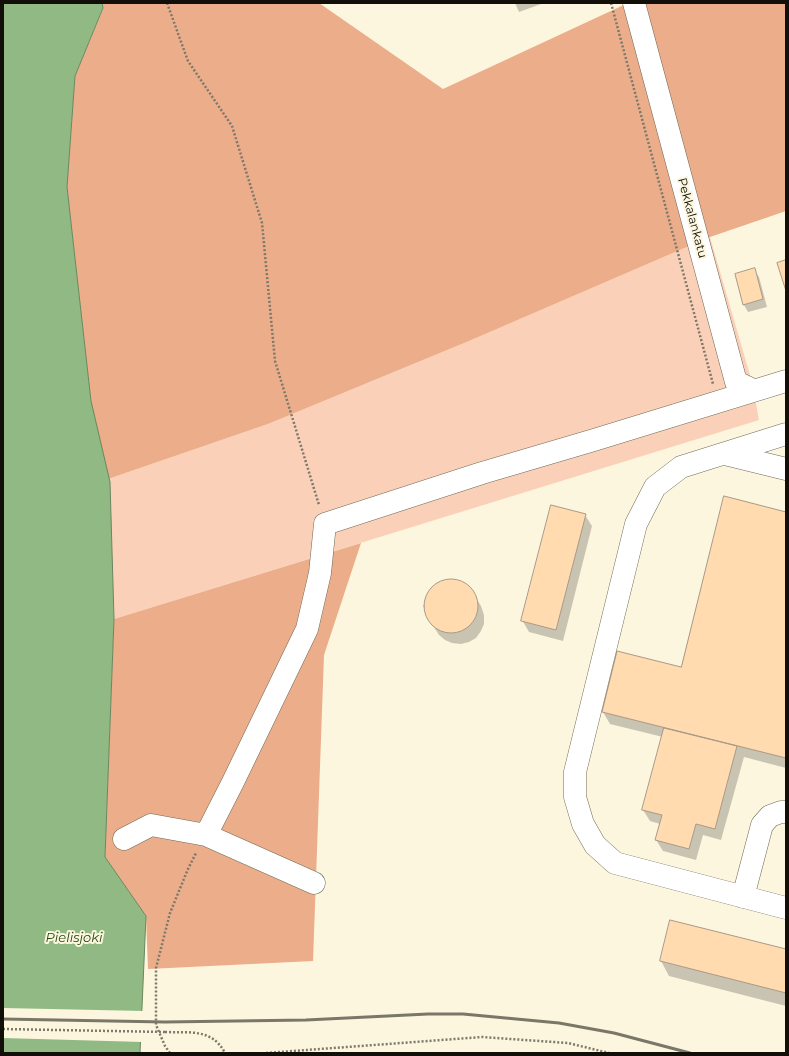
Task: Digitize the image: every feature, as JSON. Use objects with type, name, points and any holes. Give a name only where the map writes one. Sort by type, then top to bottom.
[{"type":"street","name":"Pekkalankatu","points":[[634,3],[736,382],[753,390]]},
{"type":"street","points":[[206,835],[306,629],[320,574],[325,524],[482,473],[786,381]]},
{"type":"street","points":[[786,434],[681,467],[655,487],[636,524],[575,772],[575,797],[583,824],[595,845],[616,863],[786,908]]},
{"type":"street","points":[[725,454],[786,469]]},
{"type":"street","points":[[743,897],[762,825],[770,816],[781,812],[786,812]]},
{"type":"street","points":[[124,839],[151,825],[206,835],[314,883]]},
{"type":"path","points":[[167,3],[188,61],[232,126],[262,223],[275,362],[325,524]]},
{"type":"path","points":[[170,1053],[165,1046],[156,1025],[156,968],[170,913],[188,869],[206,835]]},
{"type":"path","points":[[3,1029],[202,1034],[210,1036],[215,1040],[225,1053]]},
{"type":"path","points":[[266,1053],[482,1037],[568,1043],[609,1053]]},
{"type":"shaded area","points":[[102,3],[319,3],[443,89],[628,3],[786,3],[786,211],[710,237],[469,341],[268,424],[108,479],[91,401],[67,187],[75,76],[103,9]]},
{"type":"shaded area","points":[[710,237],[752,382],[759,420],[114,619],[108,479],[268,424],[469,341]]},
{"type":"shaded area","points":[[361,543],[324,655],[313,961],[148,969],[146,916],[105,857],[114,619]]},
{"type":"water","name":"Pielisjoki","points":[[3,3],[102,3],[103,8],[75,76],[67,187],[91,401],[110,482],[114,619],[105,857],[146,916],[140,1053],[3,1053]]},
{"type":"pier","points":[[3,1008],[144,1011],[143,1042],[3,1038]]},
{"type":"building","points":[[786,260],[786,291],[777,263]]},
{"type":"building","points":[[755,268],[763,299],[743,305],[735,274]]},
{"type":"building","points":[[724,496],[786,512],[786,758],[602,712],[617,651],[681,667]]},
{"type":"building","points":[[551,505],[586,514],[556,630],[521,621]]},
{"type":"building","points":[[451,579],[461,581],[470,587],[476,596],[478,606],[476,616],[470,625],[461,631],[451,633],[441,631],[432,625],[426,616],[424,606],[426,596],[432,587],[441,581]]},
{"type":"building","points":[[664,728],[737,746],[715,829],[696,824],[689,849],[655,840],[662,815],[642,810]]},
{"type":"building","points":[[670,920],[786,949],[786,993],[660,961]]},
{"type":"railway","points":[[3,1019],[165,1022],[306,1020],[428,1014],[463,1014],[559,1023],[614,1033],[690,1053]]}]
